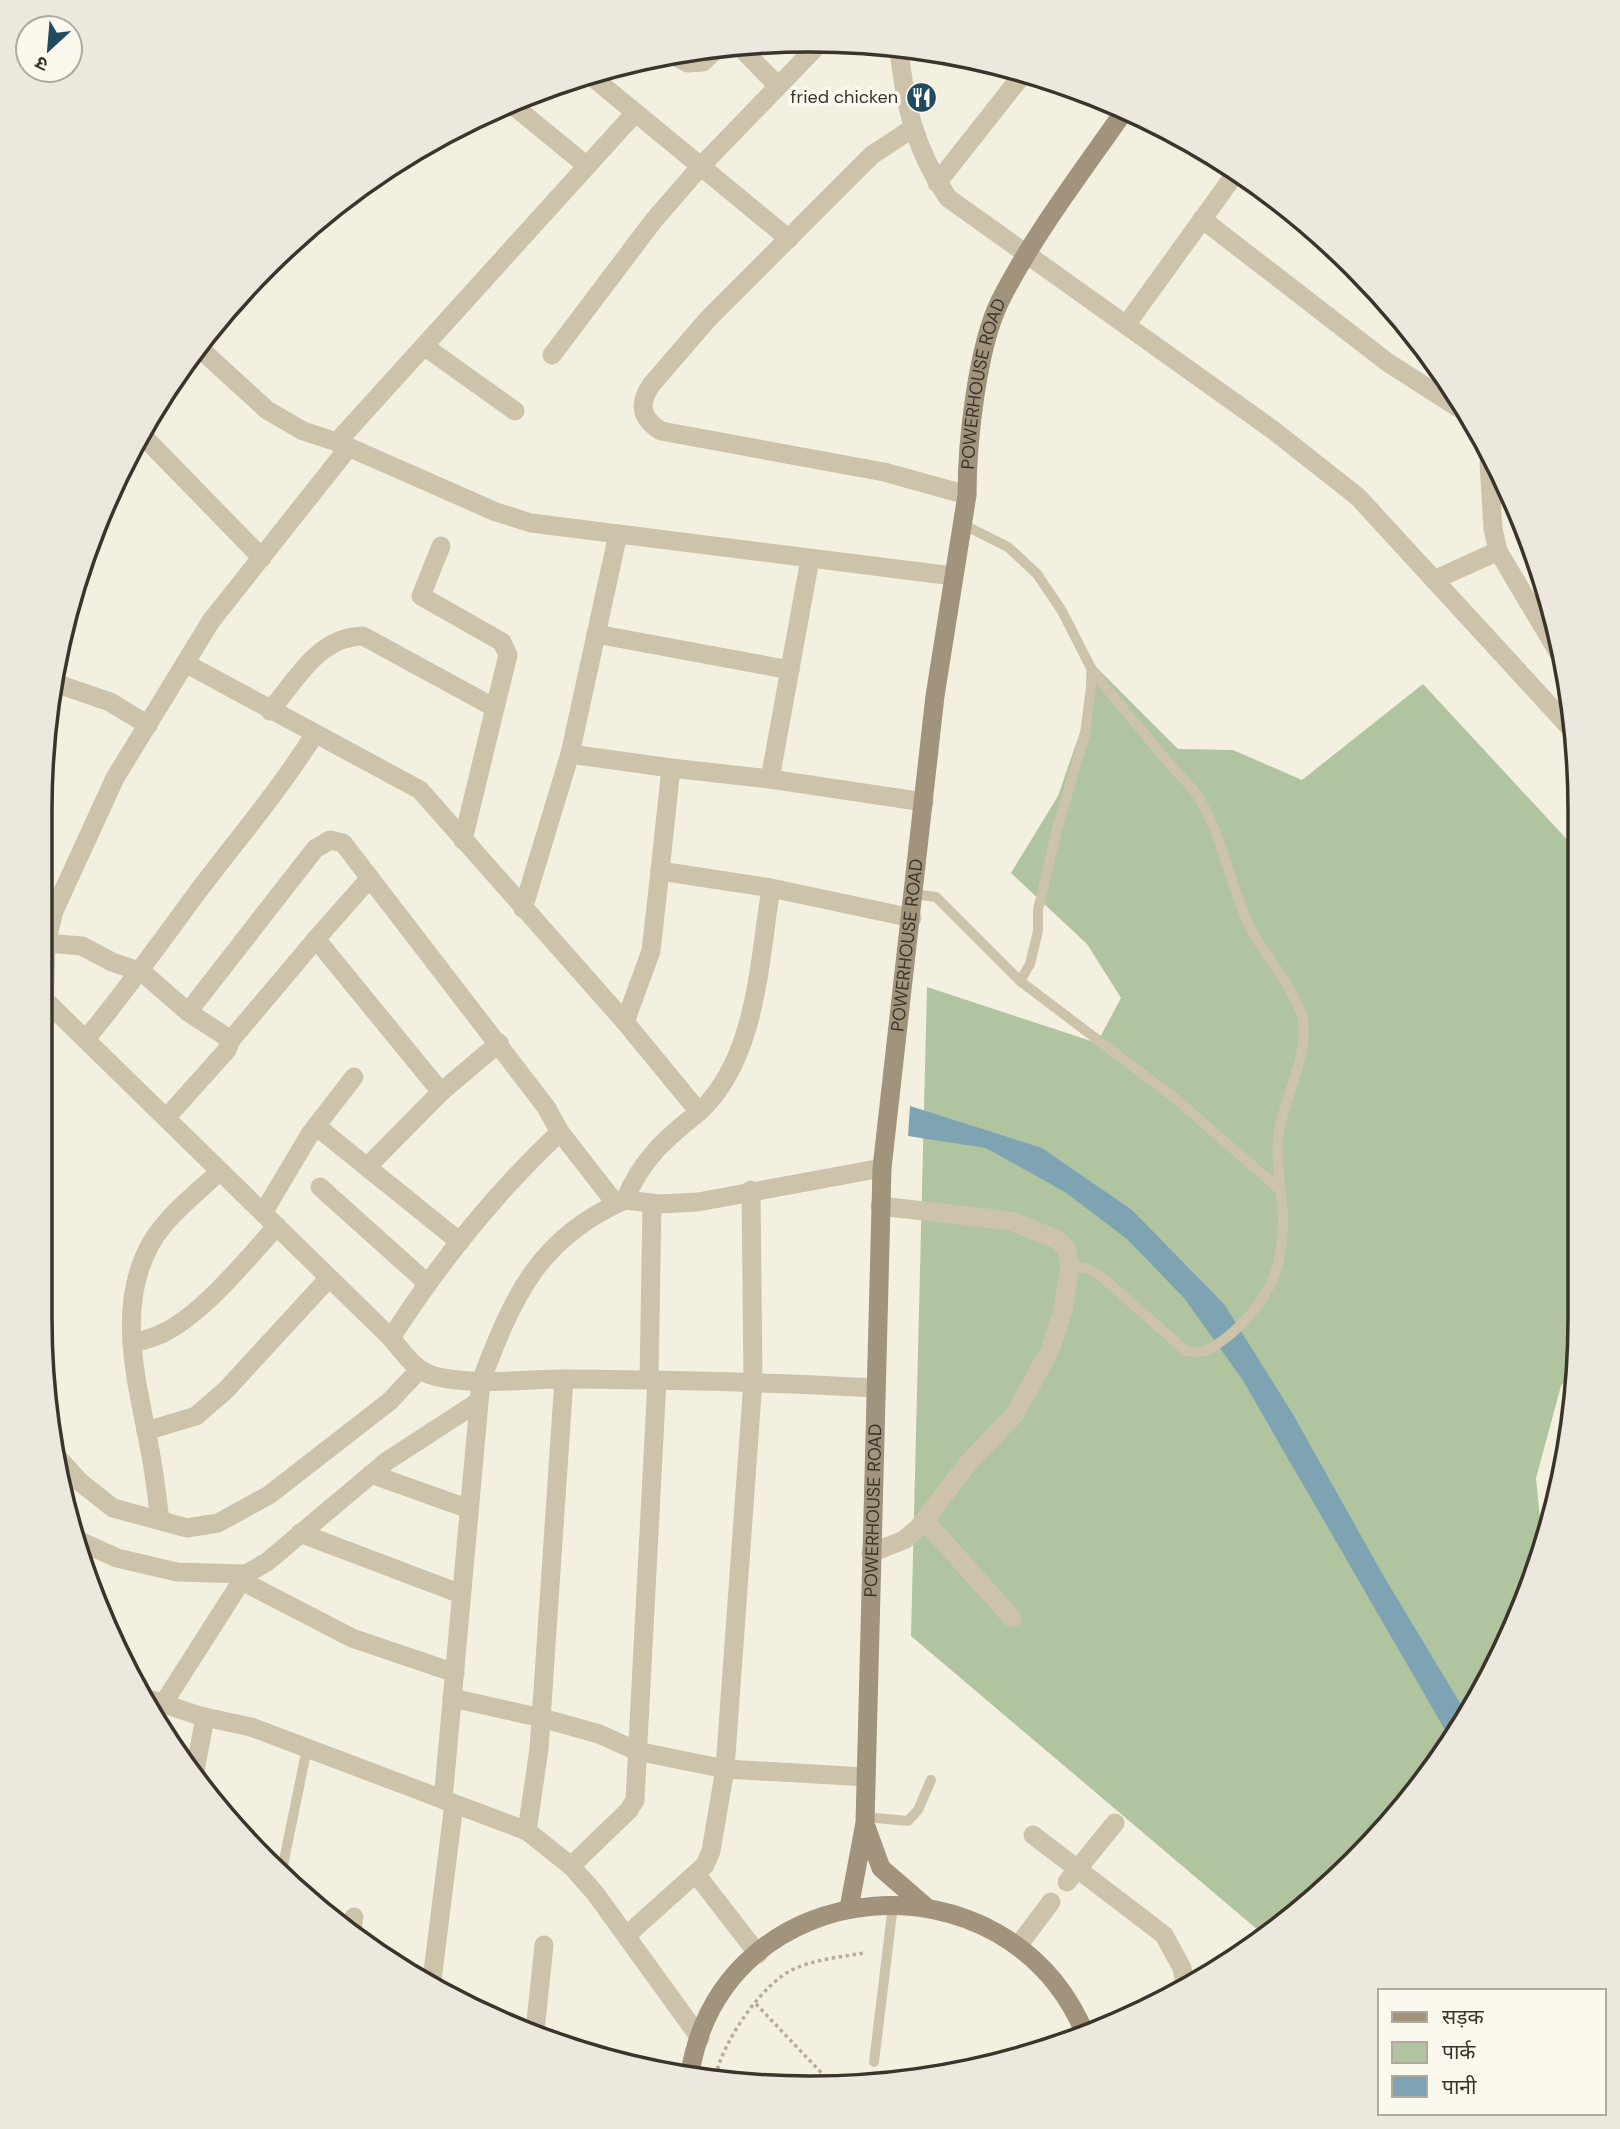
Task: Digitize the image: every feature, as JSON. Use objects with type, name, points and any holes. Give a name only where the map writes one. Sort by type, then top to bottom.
[{"type":"main road","name":"POWERHOUSE ROAD","points":[[865,1820],[880,1206],[889,1101],[912,918],[935,696],[967,495],[976,396],[999,303],[1027,253],[1119,119]]},
{"type":"main road","points":[[865,1820],[881,1868],[927,1908]]},
{"type":"main road","points":[[849,1908],[865,1820]]},
{"type":"main road","points":[[692,2067],[709,2015],[734,1977],[758,1954],[804,1923],[849,1908],[893,1905],[927,1908],[956,1913],[992,1929],[1018,1946],[1050,1975],[1082,2025]]},
{"type":"street","points":[[552,355],[654,220],[701,166],[811,52]]},
{"type":"street","points":[[748,55],[778,86]]},
{"type":"street","points":[[900,58],[904,97],[913,128],[927,168],[948,198],[1273,430],[1358,497],[1562,719]]},
{"type":"street","points":[[688,63],[705,60]]},
{"type":"street","points":[[937,183],[1017,82]]},
{"type":"street","points":[[599,83],[789,239]]},
{"type":"street","points":[[519,110],[587,166]]},
{"type":"street","points":[[52,919],[115,778],[211,621],[262,558],[343,444],[424,346],[635,113]]},
{"type":"street","points":[[913,128],[872,155],[708,318],[651,385],[644,396],[642,411],[647,422],[661,431],[884,472],[967,495]]},
{"type":"street","points":[[1126,325],[1231,180]]},
{"type":"street","points":[[1202,219],[1387,362],[1447,401]]},
{"type":"street","points":[[424,346],[515,411]]},
{"type":"street","points":[[206,353],[267,410],[303,431],[343,444],[496,512],[531,523],[953,576]]},
{"type":"street","points":[[148,442],[262,558]]},
{"type":"street","points":[[1490,477],[1493,529],[1498,551],[1546,632]]},
{"type":"street","points":[[523,909],[570,754],[618,534]]},
{"type":"street","points":[[442,546],[425,580],[421,596],[502,642],[509,656],[463,840]]},
{"type":"street","points":[[1434,580],[1498,551]]},
{"type":"street","points":[[770,779],[810,559]]},
{"type":"street","points":[[596,634],[790,670]]},
{"type":"street","points":[[271,711],[317,654],[333,641],[347,636],[363,636],[495,708]]},
{"type":"street","points":[[186,663],[419,790],[625,1022],[699,1112]]},
{"type":"street","points":[[63,687],[110,702],[148,725]]},
{"type":"street","points":[[86,1040],[142,972],[196,894],[289,775],[314,735]]},
{"type":"street","points":[[570,754],[924,802]]},
{"type":"street","points":[[625,1022],[651,951],[671,768]]},
{"type":"street","points":[[188,1012],[315,849],[330,840],[343,843],[499,1043],[546,1107],[560,1132],[621,1202]]},
{"type":"street","points":[[660,871],[771,888],[912,918]]},
{"type":"street","points":[[166,1118],[227,1050],[231,1040],[370,878]]},
{"type":"street","points":[[621,1202],[657,1145],[715,1098],[740,1053],[771,888]]},
{"type":"street","points":[[316,939],[441,1091]]},
{"type":"street","points":[[52,944],[82,946],[112,962],[142,972],[188,1012],[231,1040]]},
{"type":"street","points":[[52,1007],[427,1373],[475,1381],[753,1381],[875,1388]]},
{"type":"street","points":[[367,1167],[441,1091],[499,1043]]},
{"type":"street","points":[[132,1344],[167,1332],[186,1318],[243,1264],[270,1219],[316,1126],[354,1077]]},
{"type":"street","points":[[316,1126],[460,1242]]},
{"type":"street","points":[[391,1338],[427,1283],[460,1242],[518,1172],[560,1132]]},
{"type":"street","points":[[431,1975],[449,1802],[452,1698],[478,1402],[475,1381],[540,1259],[594,1213],[621,1202],[698,1202],[884,1162]]},
{"type":"street","points":[[160,1520],[133,1372],[130,1328],[138,1282],[149,1246],[171,1218],[220,1171]]},
{"type":"street","points":[[320,1187],[427,1283]]},
{"type":"street","points":[[626,1935],[705,1865],[711,1851],[725,1769],[753,1381],[751,1190]]},
{"type":"street","points":[[571,1866],[629,1810],[635,1800],[653,1380],[652,1203]]},
{"type":"street","points":[[871,1553],[904,1540],[925,1521],[969,1462],[1015,1414],[1030,1392],[1057,1330],[1070,1265],[1066,1248],[1056,1239],[1012,1221],[880,1206]]},
{"type":"street","points":[[146,1432],[196,1416],[226,1390],[330,1278]]},
{"type":"street","points":[[67,1468],[80,1482],[113,1508],[187,1528],[218,1523],[269,1495],[427,1373]]},
{"type":"street","points":[[527,1831],[542,1718],[564,1379]]},
{"type":"street","points":[[163,1704],[244,1578],[267,1562],[371,1474],[478,1402]]},
{"type":"street","points":[[371,1474],[468,1508]]},
{"type":"street","points":[[925,1521],[1012,1618]]},
{"type":"street","points":[[300,1533],[461,1594]]},
{"type":"street","points":[[87,1545],[117,1558],[177,1572],[244,1578],[352,1637],[454,1672]]},
{"type":"street","points":[[452,1698],[542,1718],[598,1734],[637,1751],[725,1769],[866,1777]]},
{"type":"street","points":[[156,1702],[205,1717],[251,1727],[527,1831],[571,1866],[626,1935],[649,1971],[700,2038]]},
{"type":"street","points":[[197,1763],[205,1717]]},
{"type":"street","points":[[1073,1875],[1115,1823]]},
{"type":"street","points":[[1033,1835],[1073,1875],[1164,1935],[1182,1968],[1184,1978]]},
{"type":"street","points":[[696,1874],[758,1954]]},
{"type":"street","points":[[1018,1946],[1051,1902]]},
{"type":"street","points":[[536,2025],[544,1945]]},
{"type":"lane","points":[[962,524],[1008,547],[1037,575],[1062,611],[1093,672],[1198,797],[1213,828],[1239,904],[1270,963],[1297,1004],[1302,1018],[1300,1056],[1278,1135],[1279,1189],[1283,1216],[1280,1253],[1272,1283],[1255,1313],[1216,1347],[1201,1354],[1186,1351],[1102,1277],[1088,1269],[1070,1265]]},
{"type":"lane","points":[[1020,981],[1030,964],[1038,931],[1038,910],[1056,829],[1085,734],[1093,672]]},
{"type":"lane","points":[[914,894],[936,897],[1020,981],[1176,1098],[1279,1189]]},
{"type":"lane","points":[[283,1864],[307,1748]]},
{"type":"lane","points":[[865,1820],[908,1821],[914,1817],[931,1780]]},
{"type":"lane","points":[[874,2062],[893,1905]]},
{"type":"path","points":[[717,2071],[738,2024],[792,1969],[863,1953]]},
{"type":"path","points":[[756,2004],[824,2076]]},
{"type":"green space","points":[[1087,658],[1178,749],[1233,750],[1302,780],[1423,684],[1568,841],[1566,1369],[1536,1478],[1540,1521],[1510,1609],[1466,1698],[1440,1740],[1380,1818],[1346,1855],[1258,1930],[911,1636],[927,987],[1097,1043],[1121,998],[1087,944],[1011,873],[1058,796],[1085,718]]},
{"type":"water","points":[[910,1106],[1042,1148],[1132,1210],[1224,1304],[1294,1416],[1383,1575],[1461,1705],[1446,1731],[1242,1379],[1184,1298],[1127,1239],[1065,1192],[986,1148],[908,1136]]},
{"type":"place","name":"fried chicken","points":[[921,97]]}]
